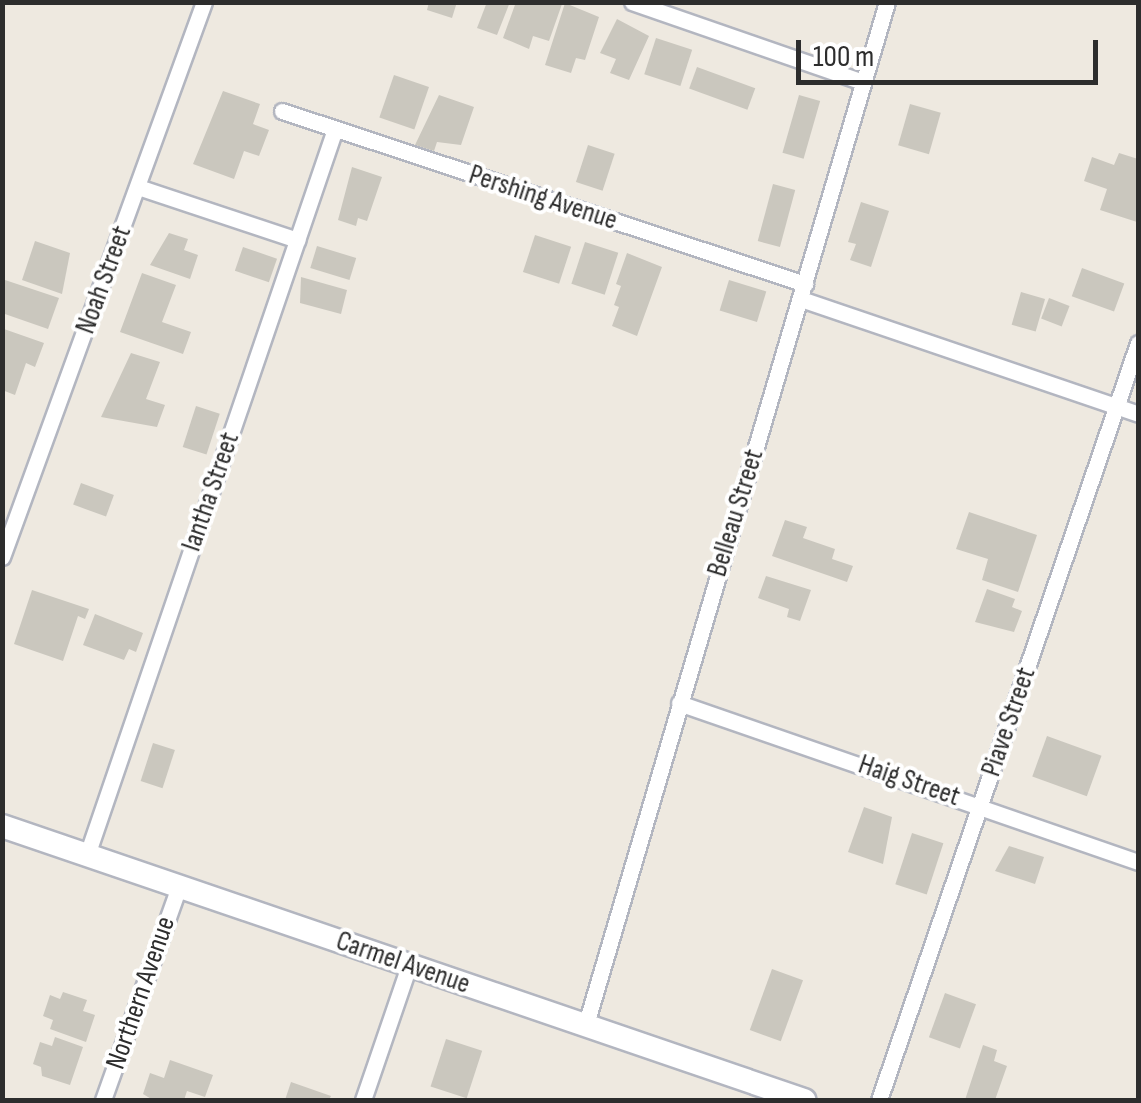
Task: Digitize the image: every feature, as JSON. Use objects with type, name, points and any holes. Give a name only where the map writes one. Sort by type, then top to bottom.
[{"type":"main road","name":"Carmel Avenue","points":[[2,826],[804,1100]]},
{"type":"street","name":"Noah Street","points":[[2,557],[204,2]]},
{"type":"street","points":[[632,2],[863,82]]},
{"type":"street","name":"Belleau Street","points":[[586,1024],[886,2]]},
{"type":"street","name":"Pershing Avenue","points":[[282,110],[1138,414]]},
{"type":"street","name":"Iantha Street","points":[[87,856],[334,129]]},
{"type":"street","points":[[138,187],[296,240]]},
{"type":"street","name":"Piave Street","points":[[879,1100],[1138,342]]},
{"type":"street","name":"Haig Street","points":[[679,702],[1138,862]]},
{"type":"street","name":"Northern Avenue","points":[[103,1100],[179,886]]},
{"type":"street","points":[[363,1100],[409,966]]},
{"type":"building","points":[[429,2],[457,2],[452,18],[427,10]]},
{"type":"building","points":[[487,2],[510,2],[497,35],[477,28]]},
{"type":"building","points":[[516,2],[562,4],[549,41],[533,36],[529,49],[503,38]]},
{"type":"building","points":[[565,3],[599,17],[585,60],[576,58],[571,73],[545,65]]},
{"type":"building","points":[[617,19],[649,36],[629,80],[610,73],[616,59],[600,53]]},
{"type":"building","points":[[656,38],[692,50],[680,86],[644,74]]},
{"type":"building","points":[[697,67],[755,88],[747,110],[689,89]]},
{"type":"building","points":[[394,75],[429,87],[414,130],[379,118]]},
{"type":"building","points":[[223,91],[260,104],[253,124],[269,130],[259,156],[244,151],[234,179],[193,164]]},
{"type":"building","points":[[439,95],[474,107],[461,145],[437,142],[434,151],[415,145]]},
{"type":"building","points":[[799,95],[820,101],[804,159],[782,153]]},
{"type":"building","points":[[910,104],[941,113],[929,154],[898,145]]},
{"type":"building","points":[[588,145],[615,154],[603,191],[576,182]]},
{"type":"building","points":[[1119,153],[1138,159],[1137,222],[1100,210],[1107,189],[1084,181],[1092,157],[1114,165]]},
{"type":"building","points":[[352,167],[382,177],[367,221],[358,218],[356,226],[338,220]]},
{"type":"building","points":[[773,184],[795,190],[780,247],[758,241]]},
{"type":"building","points":[[861,202],[889,211],[871,267],[850,260],[856,244],[848,242]]},
{"type":"building","points":[[169,233],[188,239],[184,250],[198,255],[190,279],[150,265]]},
{"type":"building","points":[[535,235],[571,247],[559,284],[523,272]]},
{"type":"building","points":[[35,241],[70,253],[62,294],[22,280]]},
{"type":"building","points":[[585,242],[618,253],[605,295],[571,284]]},
{"type":"building","points":[[317,246],[356,258],[349,280],[310,268]]},
{"type":"building","points":[[243,247],[277,259],[269,282],[235,271]]},
{"type":"building","points":[[627,253],[662,267],[637,336],[612,326],[621,286],[616,284]]},
{"type":"building","points":[[1082,268],[1124,283],[1114,312],[1072,296]]},
{"type":"building","points":[[142,273],[176,285],[162,322],[191,332],[183,354],[120,332]]},
{"type":"building","points":[[301,277],[347,290],[341,314],[300,303]]},
{"type":"building","points":[[2,279],[59,298],[48,329],[2,313]]},
{"type":"building","points":[[729,280],[766,291],[757,322],[720,311]]},
{"type":"building","points":[[1021,292],[1045,299],[1036,332],[1012,325]]},
{"type":"building","points":[[1049,298],[1070,306],[1062,326],[1041,319]]},
{"type":"building","points":[[4,329],[44,343],[35,367],[26,363],[15,395],[2,390]]},
{"type":"building","points":[[131,353],[160,362],[146,399],[165,405],[157,427],[101,417]]},
{"type":"building","points":[[196,406],[220,414],[206,455],[183,447]]},
{"type":"building","points":[[81,483],[114,495],[106,517],[73,505]]},
{"type":"building","points":[[969,512],[1037,535],[1018,592],[982,580],[988,559],[956,549]]},
{"type":"building","points":[[785,520],[807,527],[803,538],[835,549],[832,559],[853,566],[847,582],[772,556]]},
{"type":"building","points":[[766,576],[811,590],[800,621],[787,617],[789,609],[758,598]]},
{"type":"building","points":[[987,589],[1015,599],[1012,607],[1022,611],[1014,632],[975,622]]},
{"type":"building","points":[[32,590],[89,609],[85,619],[78,616],[63,661],[14,644]]},
{"type":"building","points":[[95,614],[143,633],[136,652],[129,649],[124,660],[83,645]]},
{"type":"building","points":[[1047,736],[1102,756],[1087,796],[1032,776]]},
{"type":"building","points":[[153,743],[175,750],[163,788],[141,781]]},
{"type":"building","points":[[864,807],[892,817],[883,864],[848,852]]},
{"type":"building","points":[[912,833],[943,843],[927,895],[895,884]]},
{"type":"building","points":[[1009,846],[1044,857],[1035,884],[995,871]]},
{"type":"building","points":[[772,969],[803,980],[781,1041],[750,1030]]},
{"type":"building","points":[[63,992],[87,1000],[83,1011],[95,1015],[86,1042],[50,1029],[53,1020],[43,1016],[50,995],[60,999]]},
{"type":"building","points":[[945,993],[976,1004],[960,1048],[929,1037]]},
{"type":"building","points":[[55,1037],[83,1047],[70,1085],[42,1076],[41,1067],[33,1064],[40,1042],[52,1046]]},
{"type":"building","points":[[446,1039],[482,1051],[467,1098],[431,1087]]},
{"type":"building","points":[[983,1045],[997,1050],[994,1061],[1007,1066],[995,1100],[965,1100]]},
{"type":"building","points":[[170,1060],[213,1075],[205,1097],[187,1091],[184,1100],[153,1100],[143,1094],[150,1073],[164,1078]]},
{"type":"building","points":[[291,1082],[331,1096],[329,1100],[285,1100]]}]
